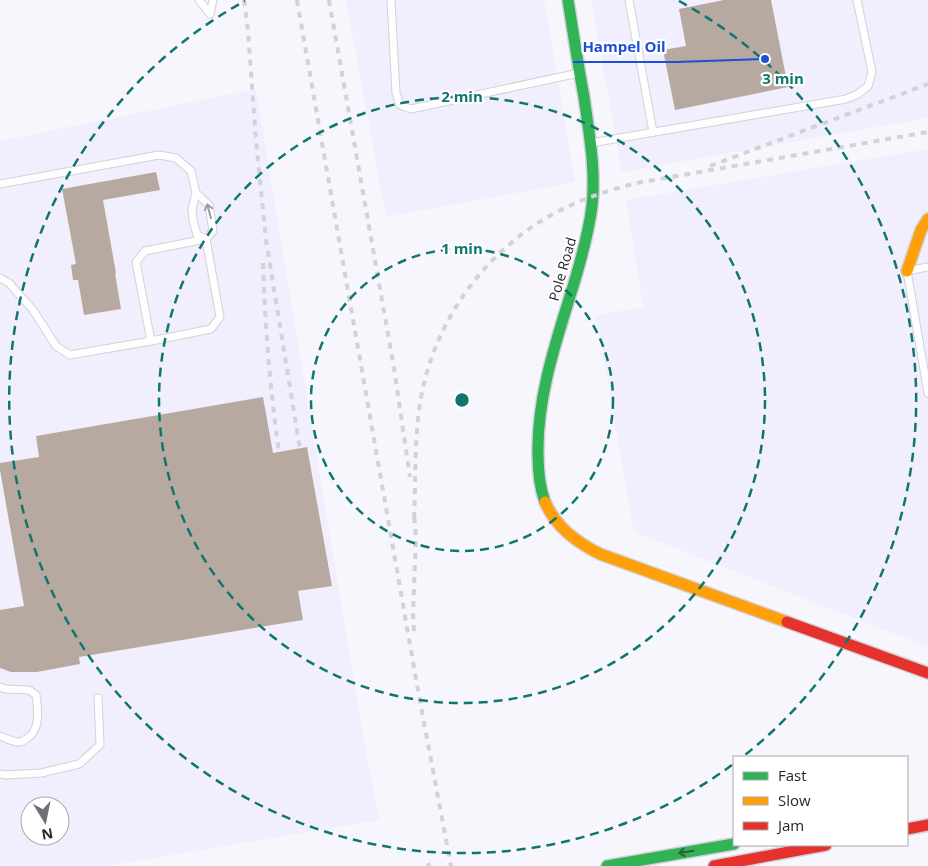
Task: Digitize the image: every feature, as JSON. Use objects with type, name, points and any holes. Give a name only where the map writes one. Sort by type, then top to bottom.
[{"type":"main road","name":"Pole Road","points":[[568,0],[590,143],[593,185],[591,218],[585,248],[550,366],[539,428],[537,452],[539,478],[541,492],[547,507],[569,536],[600,554],[928,673]]},
{"type":"main road","points":[[907,271],[920,230],[928,219]]},
{"type":"main road","points":[[908,829],[928,825]]},
{"type":"main road","points":[[607,866],[733,844]]},
{"type":"main road","points":[[714,866],[821,846]]},
{"type":"lane","points":[[199,0],[210,14],[213,0]]},
{"type":"lane","points":[[391,0],[396,93],[400,105],[411,109],[580,73]]},
{"type":"lane","points":[[629,0],[652,132]]},
{"type":"lane","points":[[590,143],[846,99],[858,94],[868,86],[872,72],[857,0]]},
{"type":"lane","points":[[0,184],[159,155],[176,158],[190,171],[196,193],[192,209],[193,220],[197,235],[206,239]]},
{"type":"lane","points":[[151,340],[136,262],[145,251],[206,239],[213,231],[209,205],[196,193]]},
{"type":"lane","points":[[0,278],[9,283],[33,310],[56,346],[70,355],[211,329],[220,317],[206,239]]},
{"type":"lane","points":[[928,267],[907,271],[928,393]]},
{"type":"lane","points":[[0,687],[29,690],[36,695],[38,710],[35,728],[30,737],[21,742],[0,736]]},
{"type":"lane","points":[[0,774],[41,773],[80,764],[100,745],[98,698]]},
{"type":"shaded area","points":[[346,0],[544,0],[575,182],[386,217]]},
{"type":"shaded area","points":[[591,0],[928,0],[928,118],[622,172]]},
{"type":"shaded area","points":[[256,89],[361,723],[379,820],[107,866],[0,866],[0,141]]},
{"type":"shaded area","points":[[928,149],[928,647],[634,532],[596,315],[643,307],[626,200]]},
{"type":"building","points":[[724,0],[771,0],[788,87],[675,110],[663,50],[686,46],[679,9]]},
{"type":"building","points":[[156,172],[160,190],[103,200],[121,309],[84,315],[78,280],[73,280],[71,265],[76,264],[62,189]]},
{"type":"building","points":[[263,397],[273,453],[307,447],[332,586],[298,591],[303,620],[79,657],[80,664],[37,672],[11,672],[0,668],[0,610],[24,606],[0,463],[39,457],[36,436]]},
{"type":"railway","points":[[244,0],[266,240],[300,449]]},
{"type":"railway","points":[[297,0],[419,696],[451,866]]},
{"type":"railway","points":[[329,0],[394,368],[410,477]]},
{"type":"railway","points":[[710,166],[928,84]]},
{"type":"railway","points":[[414,518],[418,418],[426,374],[436,346],[449,318],[465,293],[484,269],[529,229],[575,203],[637,183],[928,132]]},
{"type":"railway","points":[[263,263],[268,358],[279,452]]},
{"type":"railway","points":[[414,511],[416,538],[414,631]]},
{"type":"traffic: fast","points":[[545,502],[538,466],[541,409],[550,365],[585,243],[591,215],[593,192],[590,138],[568,0]]},
{"type":"traffic: fast","points":[[607,866],[733,844]]},
{"type":"traffic: slow","points":[[907,271],[921,230],[928,219]]},
{"type":"traffic: slow","points":[[545,502],[555,519],[568,533],[600,554],[787,622]]},
{"type":"traffic: jam","points":[[787,622],[928,673]]},
{"type":"traffic: jam","points":[[908,829],[928,825]]},
{"type":"traffic: jam","points":[[714,866],[821,846]]},
{"type":"place","name":"Hampel Oil","points":[[765,59]]}]
